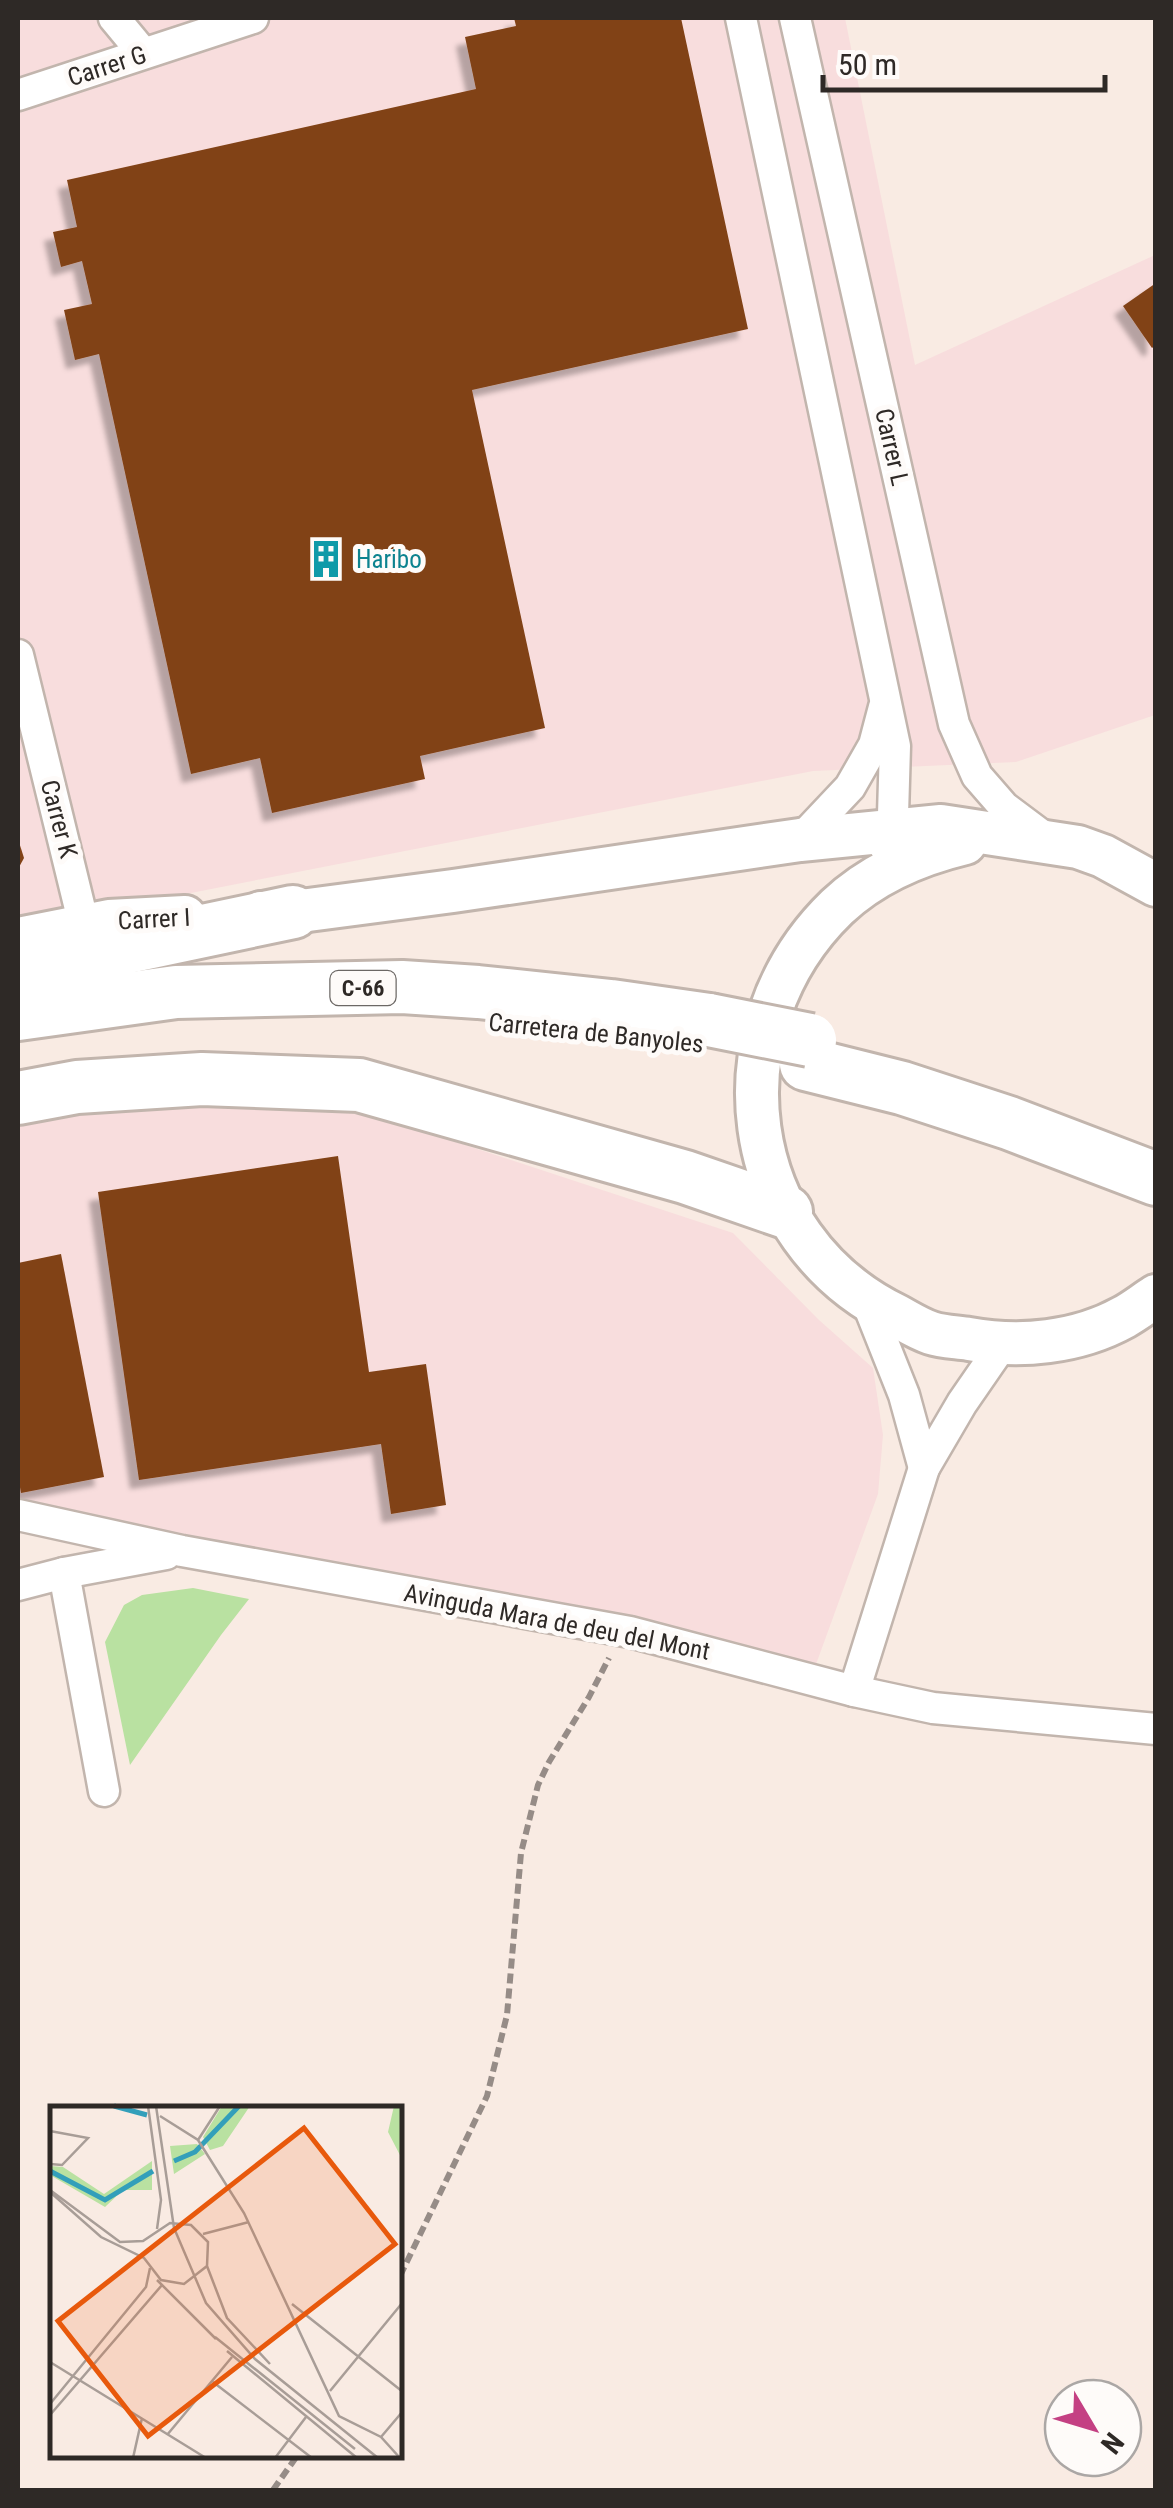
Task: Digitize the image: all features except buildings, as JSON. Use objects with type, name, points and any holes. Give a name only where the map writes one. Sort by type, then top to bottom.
[{"type":"highway","points":[[18,970],[293,912]]},
{"type":"highway","name":"C-66","points":[[18,1014],[176,992],[402,987],[554,1000],[707,1031]]},
{"type":"highway","name":"Carretera de Banyoles","points":[[18,1049],[107,1035],[274,1020],[424,1018],[707,1031],[808,1052],[1156,1179]]},
{"type":"highway","name":"C-66","points":[[808,1052],[919,1070],[1156,1156]]},
{"type":"highway","points":[[18,1098],[77,1088],[202,1080],[358,1084],[686,1177],[786,1212]]},
{"type":"main road","name":"Carrer I","points":[[18,938],[109,921],[293,912],[800,840],[942,826],[1103,856]]},
{"type":"main road","points":[[1031,840],[964,843],[919,855],[877,876],[839,905],[807,941],[782,982],[765,1026],[757,1074],[758,1121],[768,1168],[786,1212],[835,1277],[866,1302],[931,1333],[1002,1345],[1064,1339],[1122,1318],[1156,1296]]},
{"type":"main road","points":[[1103,856],[1156,854]]},
{"type":"main road","points":[[1103,856],[1156,885]]},
{"type":"street","points":[[114,18],[143,53]]},
{"type":"street","name":"Carrer G","points":[[18,95],[253,18]]},
{"type":"street","points":[[740,18],[896,746],[893,815],[877,876]]},
{"type":"street","name":"Carrer L","points":[[795,18],[954,724],[977,776],[1031,840]]},
{"type":"street","name":"Carrer K","points":[[19,669],[84,925]]},
{"type":"street","points":[[800,840],[850,786],[874,746],[886,700]]},
{"type":"street","points":[[866,1302],[904,1395],[924,1468]]},
{"type":"street","points":[[854,1691],[924,1468],[1002,1345]]},
{"type":"street","name":"Avinguda Mara de deu del Mont","points":[[18,1515],[182,1551],[624,1630],[933,1708],[1156,1729]]},
{"type":"street","points":[[18,1585],[182,1551]]},
{"type":"street","points":[[64,1574],[104,1791]]},
{"type":"path","points":[[402,2272],[487,2096],[507,2014],[521,1852],[538,1786],[624,1630]]},
{"type":"path","points":[[273,2490],[296,2458]]},
{"type":"shaded area","points":[[18,18],[845,18],[915,365],[1155,255],[1155,715],[1016,762],[813,771],[155,900],[18,931]]},
{"type":"shaded area","points":[[323,1104],[447,1139],[733,1233],[873,1368],[883,1435],[878,1494],[811,1678],[18,1515],[18,1121],[66,1110]]},
{"type":"green space","points":[[193,1588],[249,1599],[130,1765],[105,1642],[124,1605],[142,1595]]},
{"type":"place","name":"Haribo","points":[[326,559]]}]
